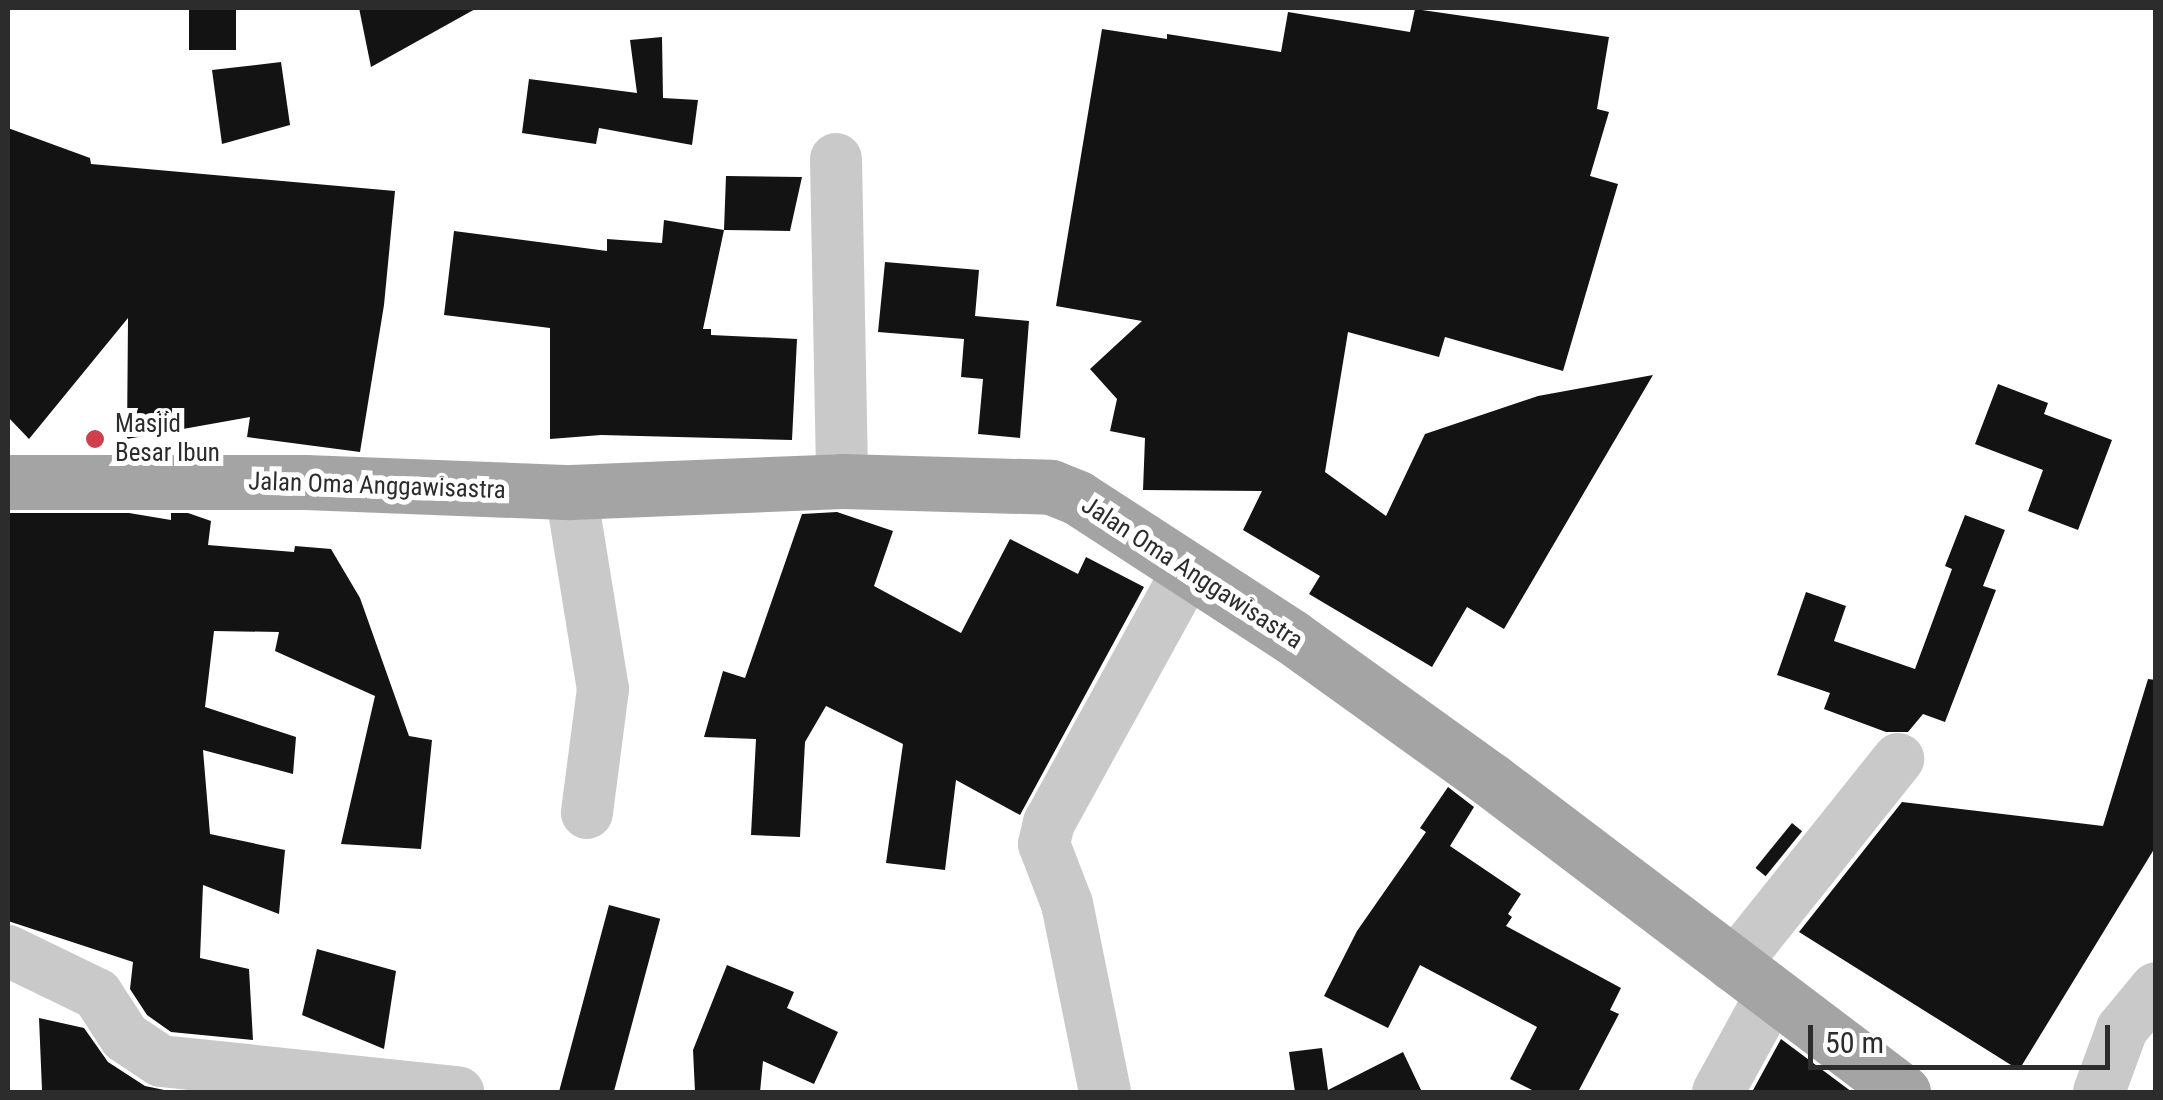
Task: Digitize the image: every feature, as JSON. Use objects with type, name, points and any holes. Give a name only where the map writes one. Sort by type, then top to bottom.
[{"type":"main road","name":"Jalan Oma Anggawisastra","points":[[8,482],[305,482],[570,492],[842,480],[1051,487],[1078,498],[1292,637],[1491,780],[1903,1092]]},
{"type":"street","points":[[836,159],[842,480]]},
{"type":"street","points":[[570,492],[603,689],[587,812]]},
{"type":"street","points":[[1106,1092],[1067,904],[1044,844],[1049,824],[1188,570]]},
{"type":"street","points":[[1718,1092],[1752,981],[1898,759]]},
{"type":"street","points":[[8,951],[96,994],[124,1037],[161,1061],[226,1081],[458,1092]]},
{"type":"street","points":[[2098,1092],[2122,1029],[2156,988]]},
{"type":"building","points":[[189,8],[236,8],[236,50],[189,50]]},
{"type":"building","points":[[359,8],[477,8],[371,67]]},
{"type":"building","points":[[1415,9],[1609,37],[1597,109],[1609,112],[1590,176],[1618,184],[1563,371],[1445,337],[1439,357],[1348,332],[1325,472],[1386,516],[1425,434],[1538,396],[1653,375],[1504,629],[1467,607],[1432,667],[1309,594],[1320,576],[1243,530],[1262,491],[1143,490],[1145,438],[1110,431],[1117,399],[1090,369],[1142,321],[1056,306],[1102,29],[1167,39],[1167,34],[1281,52],[1288,12],[1410,32]]},
{"type":"building","points":[[662,37],[663,98],[698,100],[692,145],[599,128],[596,144],[522,133],[529,79],[637,93],[630,40]]},
{"type":"building","points":[[281,62],[290,125],[222,144],[212,70]]},
{"type":"building","points":[[8,128],[90,158],[91,164],[395,191],[384,305],[360,452],[247,437],[250,417],[127,439],[128,318],[29,439],[8,417]]},
{"type":"building","points":[[726,176],[802,177],[790,231],[724,230]]},
{"type":"building","points":[[664,220],[724,230],[703,329],[711,329],[711,335],[797,339],[792,440],[601,435],[550,439],[550,328],[444,315],[454,231],[607,251],[607,239],[662,243]]},
{"type":"building","points":[[885,262],[979,270],[975,316],[1029,321],[1020,438],[978,434],[983,379],[961,377],[964,339],[878,332]]},
{"type":"building","points":[[1998,384],[2048,403],[2044,414],[2112,440],[2078,530],[2028,511],[2043,470],[1975,444]]},
{"type":"building","points":[[837,512],[893,531],[874,586],[961,633],[1010,539],[1078,574],[1086,557],[1144,587],[1020,815],[956,780],[945,870],[886,863],[903,744],[826,706],[805,742],[800,837],[751,835],[756,739],[704,737],[723,671],[745,678],[802,514]]},
{"type":"building","points":[[8,513],[129,513],[171,520],[171,513],[188,513],[211,521],[208,545],[294,552],[295,546],[331,549],[360,598],[409,736],[432,740],[421,849],[341,844],[375,696],[275,651],[279,632],[214,631],[205,707],[296,737],[293,774],[203,750],[210,834],[285,850],[279,914],[203,885],[200,958],[249,969],[253,1040],[171,1032],[147,1015],[130,989],[133,962],[8,921]]},
{"type":"building","points":[[1965,515],[2005,530],[1983,586],[1996,590],[1945,722],[1923,714],[1908,732],[1886,732],[1824,709],[1830,693],[1777,675],[1806,592],[1846,606],[1834,641],[1915,669],[1952,569],[1945,566]]},
{"type":"building","points":[[2148,679],[2156,680],[2156,846],[2019,1070],[1799,932],[1902,802],[2103,826]]},
{"type":"building","points":[[1448,787],[1474,807],[1450,846],[1521,894],[1508,914],[1512,917],[1506,926],[1621,988],[1610,1010],[1619,1014],[1578,1092],[1536,1092],[1510,1079],[1537,1027],[1420,965],[1388,1028],[1324,996],[1357,931],[1426,832],[1420,828]]},
{"type":"building","points":[[1792,823],[1802,831],[1766,876],[1755,868]]},
{"type":"building","points":[[609,905],[660,919],[614,1092],[559,1092]]},
{"type":"building","points":[[317,949],[396,971],[384,1049],[302,1015]]},
{"type":"building","points":[[727,965],[794,992],[787,1008],[838,1032],[814,1084],[763,1061],[760,1092],[695,1092],[693,1050]]},
{"type":"building","points":[[39,1018],[84,1028],[108,1062],[145,1086],[174,1092],[42,1090]]},
{"type":"building","points":[[1781,1039],[1852,1092],[1752,1092]]},
{"type":"building","points":[[1322,1048],[1328,1090],[1403,1052],[1422,1092],[1295,1092],[1289,1052]]},
{"type":"place","name":"Masjid Besar Ibun","points":[[95,439]]}]
